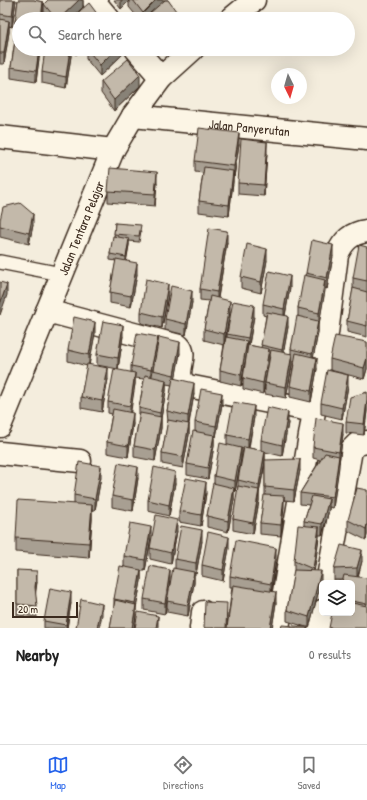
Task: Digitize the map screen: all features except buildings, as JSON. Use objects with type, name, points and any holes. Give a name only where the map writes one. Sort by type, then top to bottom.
[{"type":"street","points":[[93,0],[104,12]]},
{"type":"street","points":[[239,12],[254,0]]},
{"type":"street","points":[[142,56],[161,78]]},
{"type":"street","name":"Jalan Tentara Pelajar","points":[[0,426],[113,150],[133,116],[161,78],[185,56]]},
{"type":"street","name":"Jalan Panyerutan","points":[[133,116],[367,139]]},
{"type":"street","points":[[0,137],[113,150]]},
{"type":"street","points":[[278,628],[314,410],[337,255],[342,245],[348,238],[359,233],[367,232]]},
{"type":"street","points":[[47,311],[179,346],[183,354],[180,375],[182,382],[188,386],[314,410]]},
{"type":"street","points":[[328,580],[351,450],[357,444],[367,442]]},
{"type":"street","points":[[0,453],[80,460]]},
{"type":"street","points":[[319,628],[321,616]]},
{"type":"lane","points":[[0,262],[61,274]]}]
